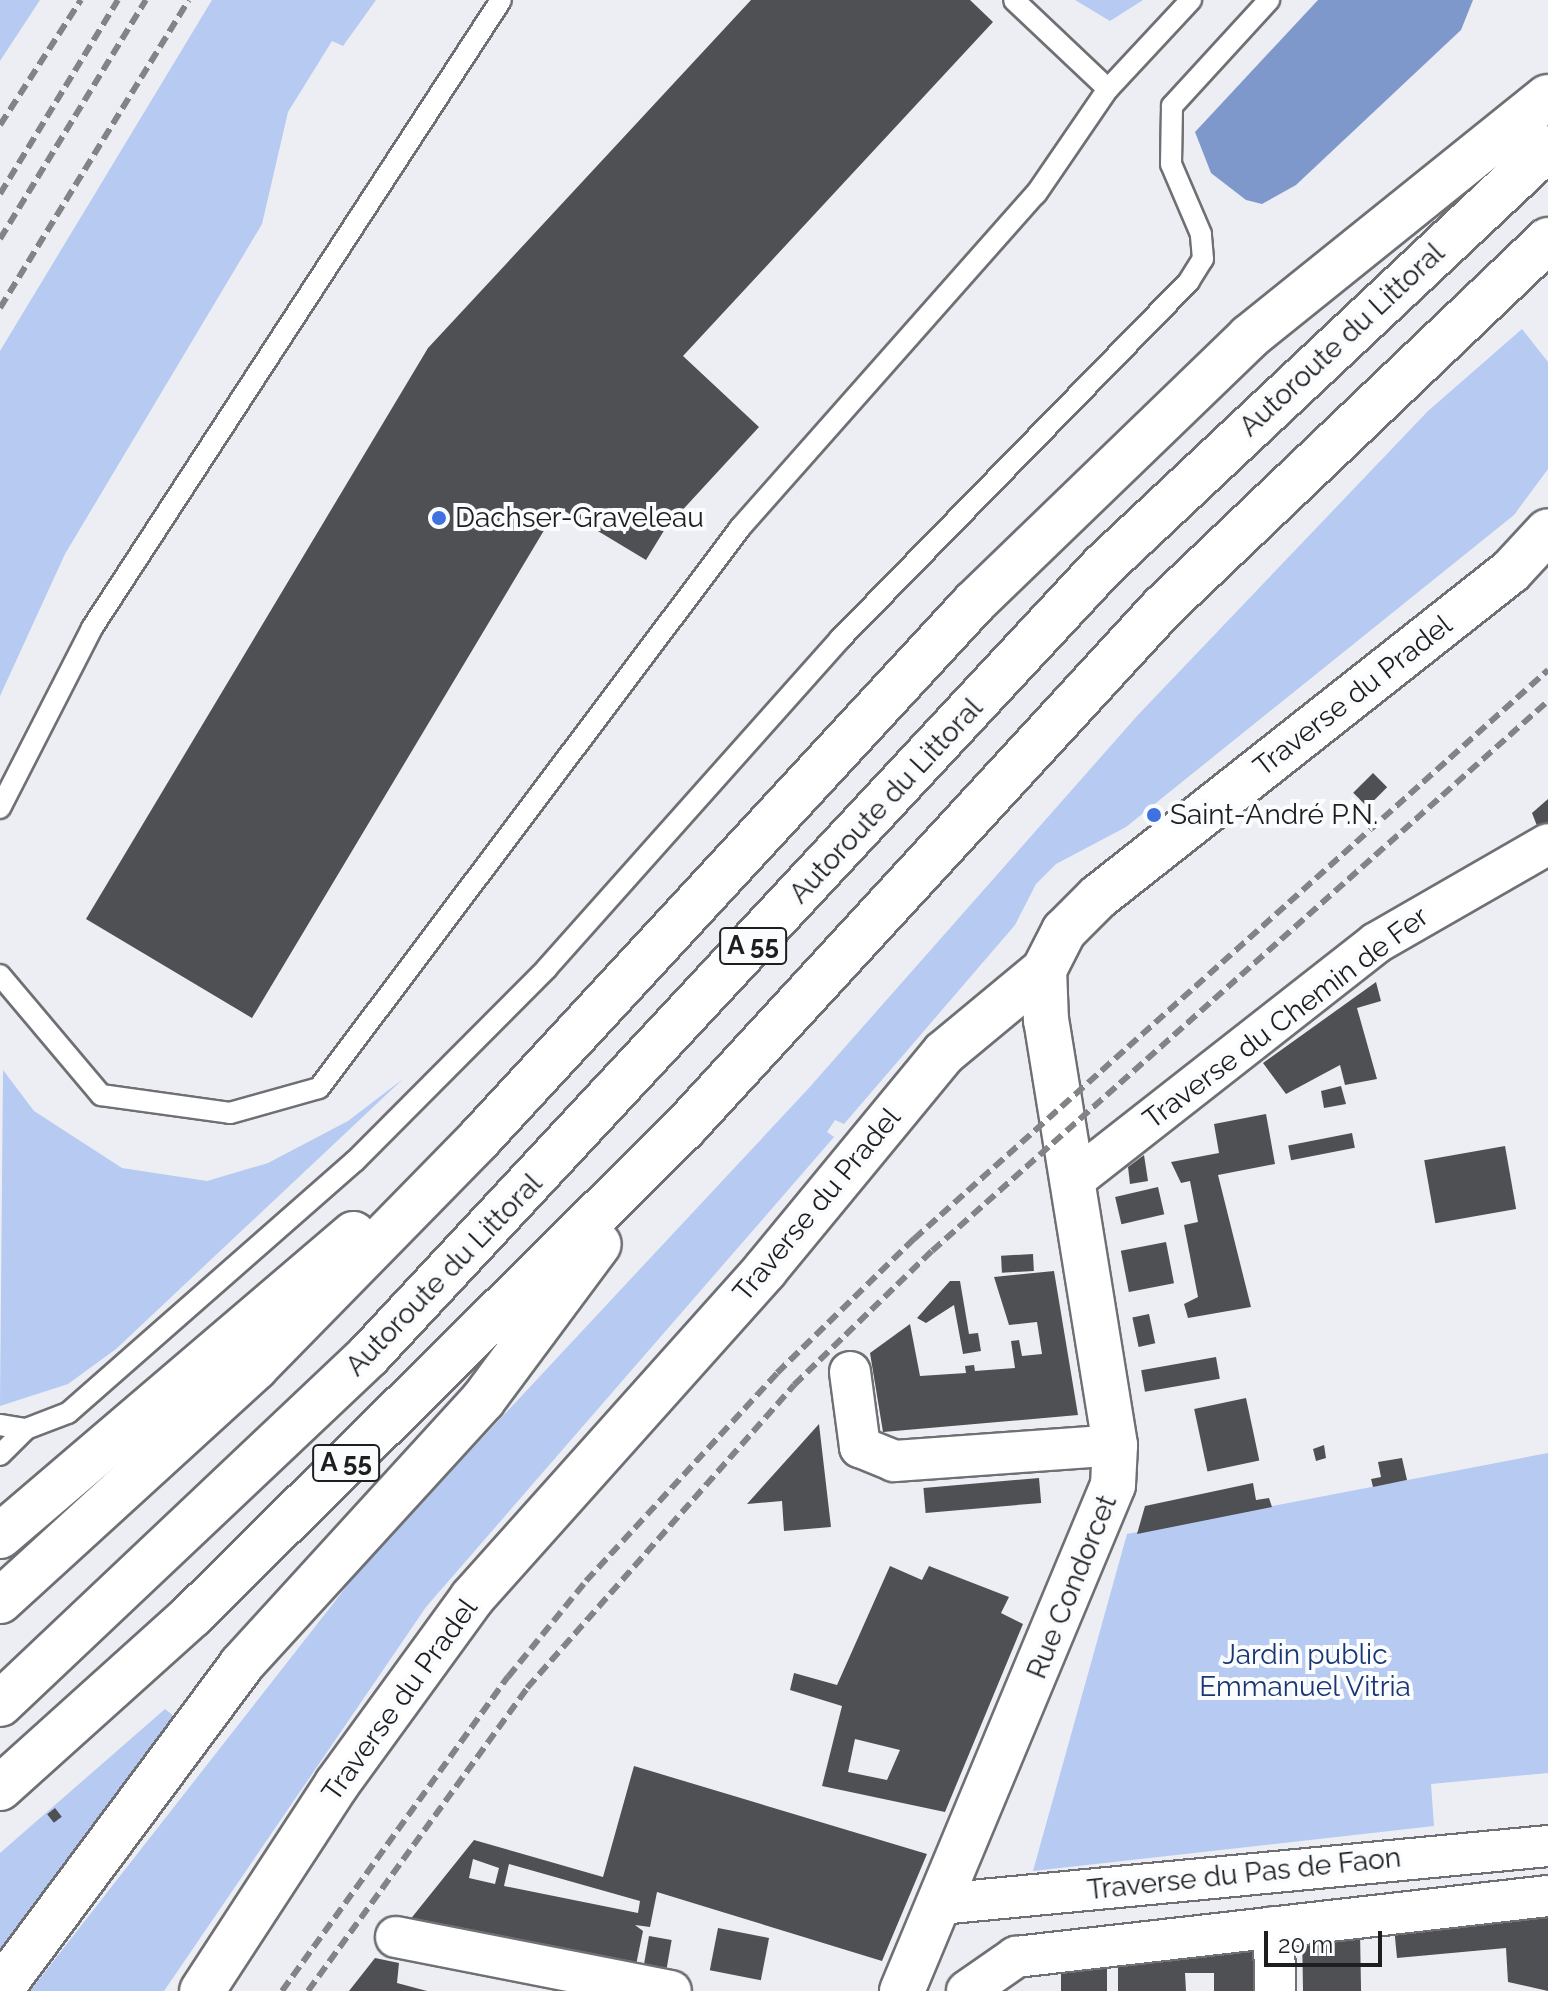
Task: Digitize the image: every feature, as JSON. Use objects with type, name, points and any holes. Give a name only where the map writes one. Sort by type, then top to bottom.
[{"type":"main road","points":[[0,1601],[256,1367],[480,1138],[974,603],[1249,337],[1498,134],[1548,97]]},
{"type":"main road","name":"Autoroute du Littoral","points":[[0,1704],[369,1355],[1103,566],[1548,148]]},
{"type":"main road","name":"A 55","points":[[0,1788],[192,1615],[684,1128],[1163,607],[1532,254]]},
{"type":"main road","name":"Traverse du Pradel","points":[[202,1991],[337,1784],[472,1598],[765,1270],[944,1053],[1044,970],[1064,931],[1098,897],[1511,571],[1548,531]]},
{"type":"main road","name":"Rue Condorcet","points":[[902,1991],[1098,1535],[1113,1485],[1115,1445],[1044,970]]},
{"type":"main road","points":[[0,1990],[241,1665],[483,1400],[684,1128]]},
{"type":"main road","points":[[0,1536],[317,1261],[480,1138]]},
{"type":"street","name":"Traverse du Chemin de Fer","points":[[1074,1180],[1376,943],[1548,844]]},
{"type":"street","points":[[850,1372],[860,1447],[894,1461],[1115,1445]]},
{"type":"street","name":"Traverse du Pas de Faon","points":[[940,1904],[1548,1846]]},
{"type":"street","name":"Traverse du Pas de Faon","points":[[967,1991],[1016,1957],[1548,1896]]},
{"type":"street","points":[[1274,1927],[1275,1991]]},
{"type":"street","points":[[396,1937],[671,1991]]},
{"type":"lane","points":[[0,808],[92,628],[501,0]]},
{"type":"lane","points":[[1014,0],[1108,89]]},
{"type":"lane","points":[[0,975],[101,1095],[230,1113],[319,1088],[740,528],[1036,194],[1108,89],[1191,0]]},
{"type":"lane","points":[[0,1455],[26,1429],[68,1413],[366,1150],[547,968],[840,639],[1189,281],[1203,259],[1201,234],[1171,164],[1172,106],[1269,0]]},
{"type":"lane","points":[[0,1425],[26,1429]]},
{"type":"green space","points":[[0,0],[40,0],[0,61]]},
{"type":"green space","points":[[212,0],[376,0],[343,46],[332,41],[288,112],[262,224],[65,554],[0,696],[0,351]]},
{"type":"green space","points":[[1075,0],[1143,0],[1110,21]]},
{"type":"green space","points":[[1522,329],[1548,362],[1548,469],[1514,515],[1126,827],[1056,864],[1036,884],[1015,925],[844,1124],[835,1120],[827,1132],[834,1137],[426,1607],[164,1991],[30,1991],[361,1568],[808,1089],[1137,716],[1428,411]]},
{"type":"green space","points":[[3,1070],[34,1111],[122,1168],[207,1181],[268,1163],[348,1121],[403,1079],[116,1349],[68,1384],[0,1406]]},
{"type":"green space","name":"Jardin public Emmanuel Vitria","points":[[1548,1453],[1548,1773],[1431,1784],[1434,1826],[1033,1871],[1127,1534]]},
{"type":"green space","points":[[165,1709],[175,1717],[0,1953],[0,1853]]},
{"type":"shaded area","points":[[1318,0],[1473,0],[1461,30],[1296,185],[1262,204],[1246,200],[1211,173],[1195,132]]},
{"type":"building","name":"Dachser-Graveleau","points":[[751,0],[970,0],[993,22],[683,356],[759,427],[665,529],[646,560],[558,507],[252,1018],[86,919],[428,348]]},
{"type":"building","points":[[1373,773],[1387,787],[1367,807],[1353,793]]},
{"type":"building","points":[[1548,799],[1548,833],[1541,836],[1532,813]]},
{"type":"building","points":[[1376,982],[1381,1001],[1357,1008],[1377,1079],[1345,1085],[1340,1065],[1286,1094],[1263,1063]]},
{"type":"building","points":[[1341,1086],[1346,1104],[1324,1108],[1321,1091]]},
{"type":"building","points":[[1266,1114],[1275,1164],[1218,1175],[1251,1307],[1188,1318],[1184,1304],[1198,1297],[1184,1225],[1198,1222],[1190,1181],[1181,1183],[1171,1162],[1219,1153],[1214,1124]]},
{"type":"building","points":[[1352,1133],[1355,1148],[1291,1160],[1288,1145]]},
{"type":"building","points":[[1505,1146],[1516,1209],[1435,1223],[1424,1160]]},
{"type":"building","points":[[1144,1155],[1148,1181],[1130,1184],[1128,1167]]},
{"type":"building","points":[[1158,1187],[1164,1214],[1121,1224],[1115,1197]]},
{"type":"building","points":[[1166,1242],[1174,1283],[1129,1292],[1121,1251]]},
{"type":"building","points":[[1033,1254],[1034,1271],[1002,1273],[1001,1256]]},
{"type":"building","points":[[1054,1271],[1078,1415],[883,1432],[870,1353],[910,1324],[920,1376],[966,1373],[965,1366],[974,1365],[975,1371],[1015,1368],[1011,1341],[1019,1340],[1022,1356],[1042,1354],[1037,1322],[1009,1325],[994,1277]]},
{"type":"building","points":[[950,1281],[960,1281],[969,1334],[978,1333],[981,1351],[963,1354],[954,1305],[926,1323],[917,1318]]},
{"type":"building","points":[[1149,1314],[1155,1343],[1139,1347],[1132,1318]]},
{"type":"building","points":[[1216,1357],[1220,1379],[1145,1392],[1141,1370]]},
{"type":"building","points":[[1246,1398],[1259,1461],[1207,1472],[1194,1409]]},
{"type":"building","points":[[819,1424],[831,1527],[784,1531],[782,1501],[747,1504]]},
{"type":"building","points":[[1324,1445],[1326,1458],[1316,1461],[1313,1449]]},
{"type":"building","points":[[1402,1458],[1407,1480],[1373,1487],[1371,1479],[1381,1477],[1378,1462]]},
{"type":"building","points":[[1039,1478],[1041,1503],[926,1513],[923,1488]]},
{"type":"building","points":[[1253,1483],[1256,1500],[1269,1498],[1272,1507],[1137,1534],[1145,1506]]},
{"type":"building","points":[[890,1566],[922,1580],[929,1566],[1009,1597],[1001,1613],[1023,1624],[945,1812],[822,1786],[842,1706],[790,1690],[794,1673],[837,1685]],"holes":[[[855,1739],[900,1750],[887,1780],[848,1772]]]},
{"type":"building","points":[[634,1766],[927,1854],[882,1961],[657,1892],[650,1927],[635,1925],[643,1931],[636,1965],[409,1921],[474,1840],[603,1877]],"holes":[[[473,1859],[499,1868],[495,1884],[469,1878]],[[509,1864],[640,1901],[638,1913],[504,1886]]]},
{"type":"building","points":[[55,1808],[62,1817],[54,1823],[47,1814]]},
{"type":"building","points":[[1548,1912],[1548,1991],[1508,1982],[1506,1948],[1397,1958],[1394,1927]]},
{"type":"building","points":[[718,1928],[769,1938],[761,1980],[710,1970]]},
{"type":"building","points":[[1360,1931],[1361,1991],[1303,1991],[1302,1932]]},
{"type":"building","points":[[649,1936],[672,1940],[666,1971],[644,1967]]},
{"type":"building","points":[[1261,1945],[1262,1991],[1214,1991],[1214,1973],[1185,1973],[1186,1991],[1118,1991],[1118,1966],[1107,1966],[1107,1991],[1061,1991],[1061,1963]]},
{"type":"building","points":[[375,1958],[399,1963],[397,1983],[427,1991],[349,1991]]},
{"type":"railway","points":[[0,125],[81,0]]},
{"type":"railway","points":[[0,194],[118,0]]},
{"type":"railway","points":[[0,239],[146,0]]},
{"type":"railway","points":[[0,308],[189,0]]},
{"type":"railway","points":[[282,1991],[508,1677],[586,1581],[777,1373],[914,1239],[1548,670]]},
{"type":"railway","points":[[308,1991],[527,1688],[794,1385],[932,1251],[1548,701]]},
{"type":"place","name":"Dachser-Graveleau","points":[[439,518]]},
{"type":"place","name":"Saint-André P.N.","points":[[1154,815]]}]
